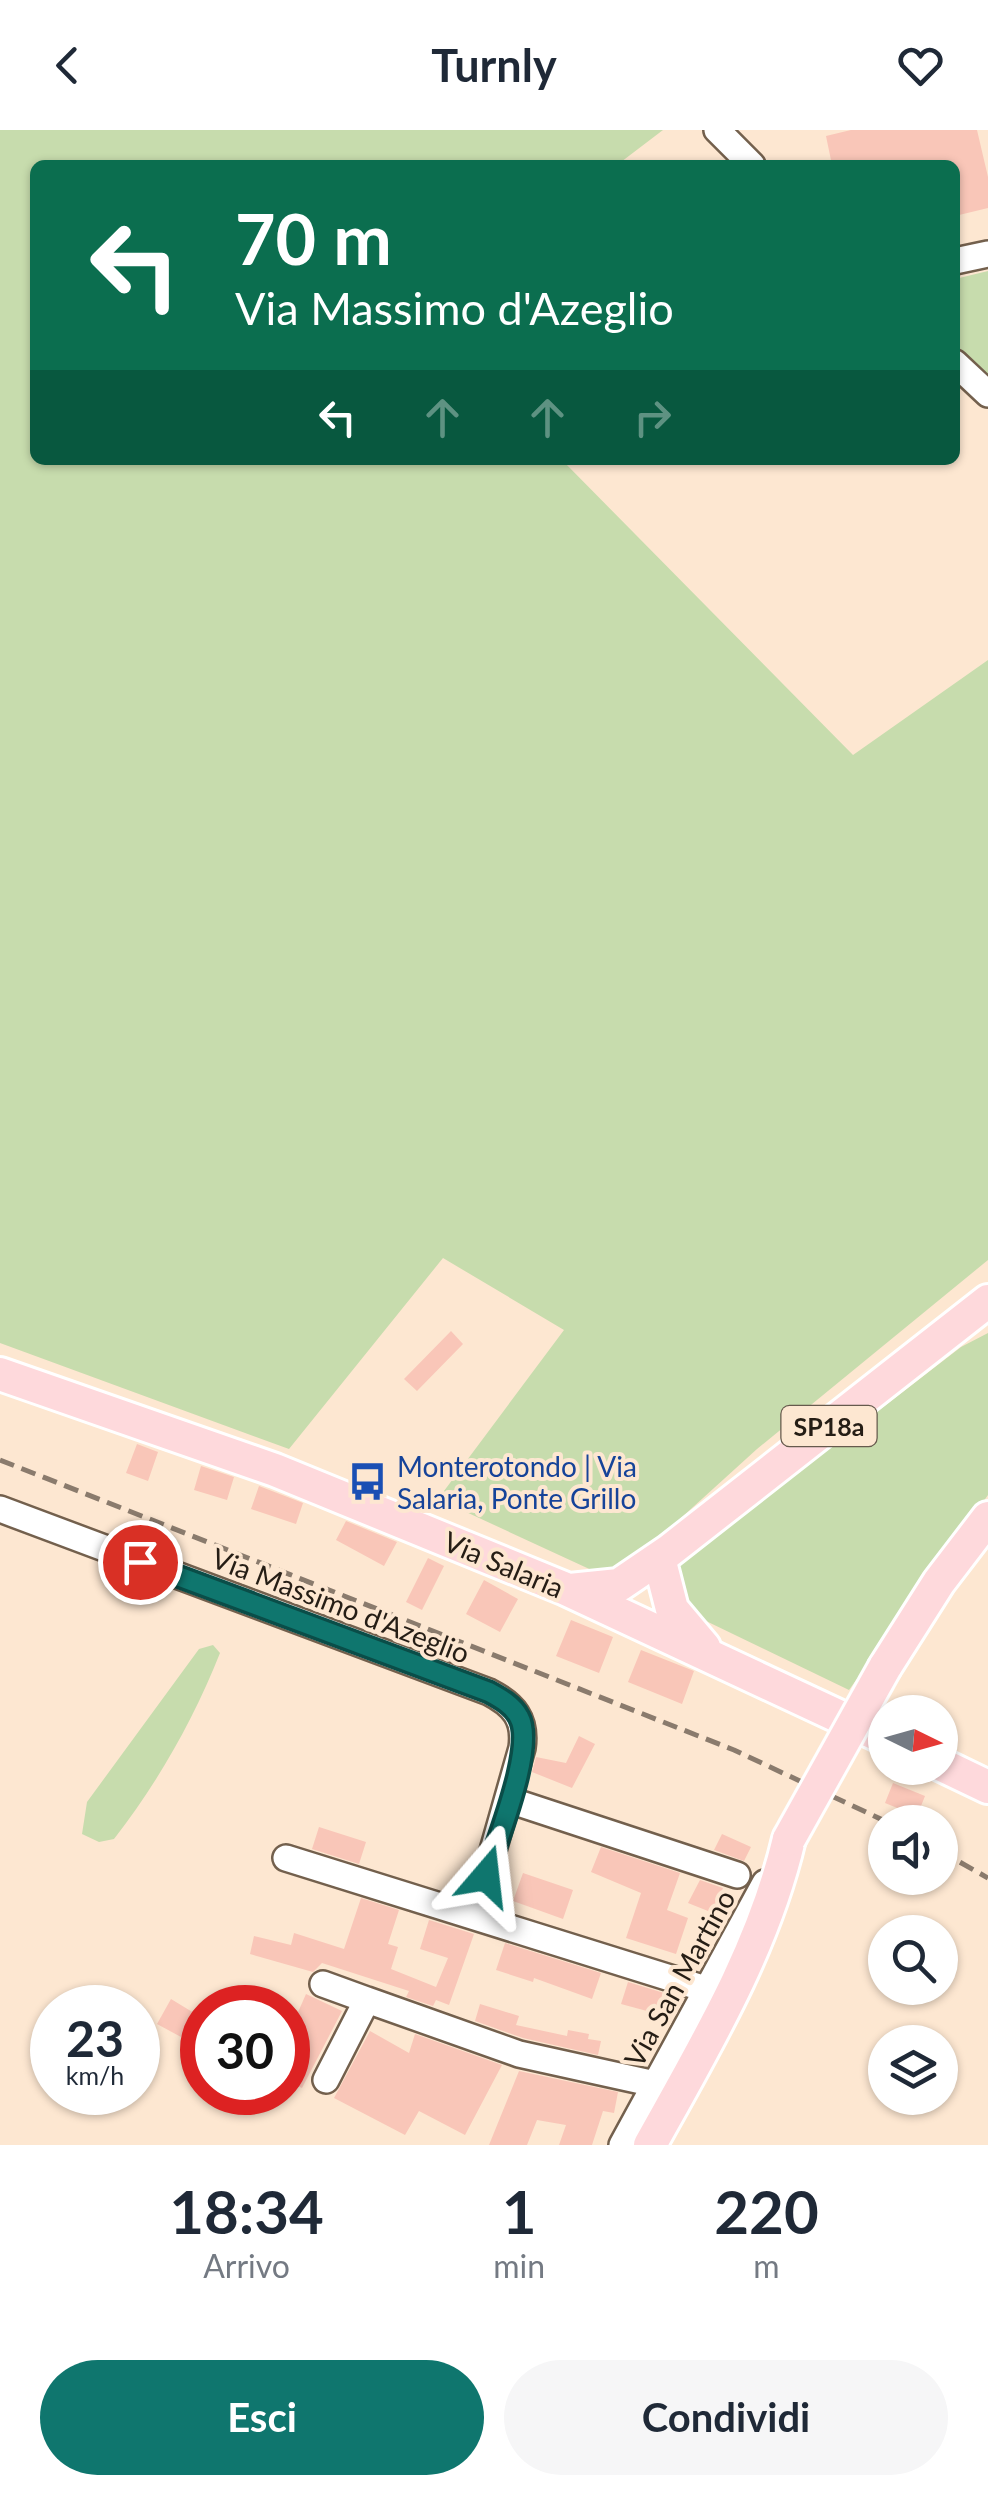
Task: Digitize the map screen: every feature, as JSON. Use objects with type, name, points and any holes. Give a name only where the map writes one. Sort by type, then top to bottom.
[{"type":"main road","name":"SP18a","points":[[665,1559],[988,1301]]},
{"type":"main road","name":"Via Salaria","points":[[0,1374],[275,1470],[566,1590],[617,1598],[714,1657],[868,1730]]},
{"type":"main road","points":[[650,2145],[720,1993],[767,1917],[789,1839],[885,1667],[939,1582],[988,1518]]},
{"type":"main road","points":[[617,1598],[641,1596],[665,1559]]},
{"type":"main road","points":[[665,1559],[672,1609],[714,1657]]},
{"type":"main road","points":[[958,1773],[988,1787]]},
{"type":"street","points":[[716,130],[747,160]]},
{"type":"street","points":[[960,261],[988,254]]},
{"type":"street","points":[[960,368],[988,394]]},
{"type":"street","name":"Via Massimo d'Azeglio","points":[[0,1509],[497,1697],[517,1713],[523,1731],[509,1800],[475,1914]]},
{"type":"street","points":[[509,1800],[737,1875]]},
{"type":"street","points":[[286,1858],[720,1993]]},
{"type":"street","points":[[323,1984],[518,2054],[655,2084]]},
{"type":"street","name":"Via San Martino","points":[[622,2145],[655,2084],[720,1993]]},
{"type":"street","points":[[326,2080],[368,2000]]},
{"type":"green space","points":[[0,130],[663,130],[624,160],[30,160],[30,465],[567,465],[853,755],[988,660],[988,1260],[757,1449],[638,1557],[598,1573],[438,1499],[564,1330],[443,1258],[289,1449],[0,1343]]},
{"type":"green space","points":[[988,271],[988,375],[960,349],[960,278]]},
{"type":"green space","points":[[988,1333],[988,1495],[849,1690],[677,1607],[676,1564],[692,1548],[777,1489],[961,1347]]},
{"type":"green space","points":[[213,1645],[220,1653],[210,1678],[145,1796],[114,1839],[99,1842],[82,1834],[87,1802],[199,1649]]},
{"type":"building","points":[[851,130],[977,130],[988,177],[988,208],[960,215],[960,160],[831,160],[826,136]]},
{"type":"building","points":[[451,1331],[463,1344],[417,1391],[404,1379]]},
{"type":"building","points":[[137,1444],[158,1452],[148,1481],[126,1473]]},
{"type":"building","points":[[201,1466],[234,1477],[227,1500],[194,1490]]},
{"type":"building","points":[[259,1486],[303,1503],[296,1524],[251,1509]]},
{"type":"building","points":[[346,1521],[397,1542],[384,1566],[336,1540]]},
{"type":"building","points":[[428,1558],[444,1566],[422,1610],[406,1602]]},
{"type":"building","points":[[484,1580],[518,1599],[500,1632],[466,1614]]},
{"type":"building","points":[[571,1620],[613,1637],[599,1673],[556,1656]]},
{"type":"building","points":[[641,1650],[694,1671],[682,1704],[628,1682]]},
{"type":"building","points":[[579,1736],[595,1744],[572,1788],[532,1772],[536,1757],[566,1763]]},
{"type":"building","points":[[892,1785],[925,1796],[921,1805],[885,1803]]},
{"type":"building","points":[[319,1827],[366,1842],[359,1864],[312,1849]]},
{"type":"building","points":[[722,1834],[751,1847],[744,1861],[714,1850]]},
{"type":"building","points":[[601,1847],[680,1873],[667,1910],[688,1918],[676,1954],[626,1938],[641,1893],[591,1872]]},
{"type":"building","points":[[523,1873],[573,1890],[563,1919],[513,1901]]},
{"type":"building","points":[[700,1880],[723,1888],[713,1913],[688,1903]]},
{"type":"building","points":[[361,1898],[399,1910],[388,1944],[398,1947],[391,1969],[436,1987],[448,1958],[420,1949],[429,1920],[474,1934],[449,2005],[436,2000],[433,2006],[406,1997],[409,1991],[322,1963],[313,1972],[250,1954],[254,1936],[291,1945],[294,1933],[344,1949]]},
{"type":"building","points":[[505,1943],[601,1973],[592,1999],[534,1978],[533,1982],[496,1970]]},
{"type":"building","points":[[628,1982],[664,1993],[658,2014],[621,2004]]},
{"type":"building","points":[[310,1996],[342,2011],[310,2073]]},
{"type":"building","points":[[171,1999],[180,2004],[180,2036],[160,2026]]},
{"type":"building","points":[[480,2004],[519,2016],[516,2025],[567,2036],[568,2030],[589,2034],[588,2039],[601,2041],[598,2055],[523,2038],[475,2021]]},
{"type":"building","points":[[370,2031],[409,2053],[415,2034],[502,2065],[465,2135],[419,2111],[405,2135],[334,2098]]},
{"type":"building","points":[[519,2071],[618,2092],[614,2113],[603,2111],[592,2145],[559,2145],[566,2125],[537,2120],[527,2145],[489,2145]]},
{"type":"railway","points":[[0,1460],[734,1750],[868,1813]]},
{"type":"railway","points":[[958,1861],[988,1878]]},
{"type":"place","name":"Monterotondo | Via Salaria, Ponte Grillo","points":[[367,1482]]},
{"type":"route","points":[[140,1562],[489,1692],[512,1707],[520,1718],[524,1738],[486,1876]]}]
